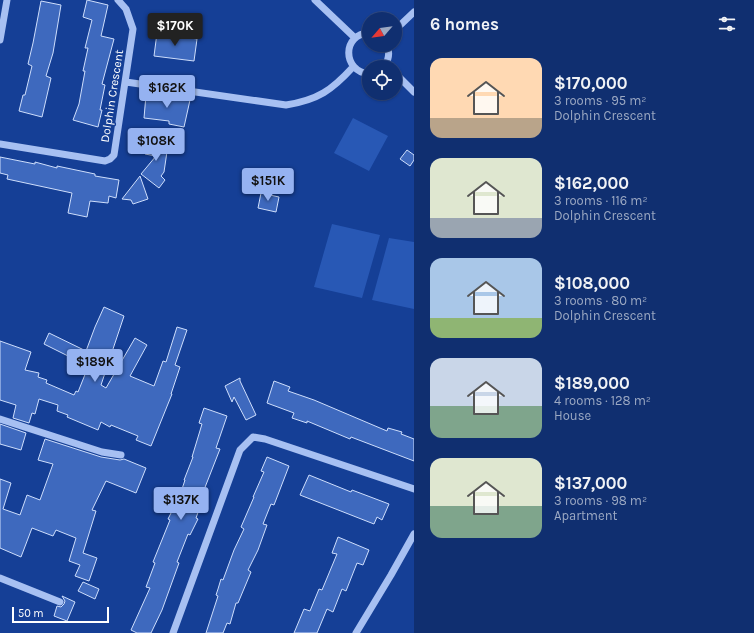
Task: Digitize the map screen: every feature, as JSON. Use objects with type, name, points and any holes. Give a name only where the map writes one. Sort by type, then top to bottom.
[{"type":"street","points":[[0,40],[7,0]]},
{"type":"street","name":"Dolphin Crescent","points":[[0,144],[105,161],[114,155],[133,29],[126,9],[118,0]]},
{"type":"street","points":[[314,0],[355,38]]},
{"type":"street","points":[[402,23],[414,12]]},
{"type":"street","points":[[362,34],[355,38],[351,43],[348,55],[353,67],[362,72]]},
{"type":"street","points":[[126,82],[286,105],[305,102],[325,92],[342,79],[353,67]]},
{"type":"street","points":[[402,80],[414,92]]},
{"type":"street","points":[[0,419],[102,452],[121,455]]},
{"type":"street","points":[[174,633],[240,450],[253,436],[414,489]]},
{"type":"street","points":[[356,633],[414,534]]},
{"type":"street","points":[[0,578],[60,602]]},
{"type":"shaded area","points":[[353,118],[388,136],[369,171],[334,153]]},
{"type":"shaded area","points":[[332,224],[380,235],[362,298],[314,287]]},
{"type":"shaded area","points":[[389,238],[414,242],[414,309],[372,300]]},
{"type":"building","points":[[87,0],[108,5],[101,36],[114,39],[102,84],[105,85],[98,127],[73,120],[79,104],[85,71],[83,71],[88,48],[85,48],[92,20],[83,17]]},
{"type":"building","points":[[41,1],[61,5],[53,53],[46,76],[51,78],[42,117],[19,111],[23,95],[25,95],[32,66],[28,64]]},
{"type":"building","points":[[157,33],[197,39],[194,61],[154,56]]},
{"type":"building","points":[[146,95],[174,98],[174,96],[190,100],[184,127],[169,124],[169,121],[144,118]]},
{"type":"building","points":[[169,138],[164,172],[161,176],[165,180],[159,188],[141,174],[156,156],[145,154],[148,139],[166,142]]},
{"type":"building","points":[[407,150],[414,155],[414,160],[410,166],[400,159]]},
{"type":"building","points":[[0,157],[35,164],[35,162],[57,168],[57,166],[95,174],[95,176],[119,180],[116,198],[109,196],[108,203],[90,201],[87,217],[68,213],[72,193],[7,179],[8,175],[0,173]]},
{"type":"building","points":[[140,176],[148,199],[133,204],[131,200],[122,199]]},
{"type":"building","points":[[261,193],[279,197],[276,212],[258,208]]},
{"type":"building","points":[[104,307],[124,316],[101,385],[106,388],[135,338],[147,345],[130,376],[154,386],[163,361],[166,362],[177,327],[187,330],[175,365],[180,367],[172,394],[151,446],[136,440],[138,436],[111,425],[110,427],[101,422],[98,430],[67,417],[68,415],[57,411],[58,405],[39,399],[35,414],[32,413],[29,423],[13,418],[16,405],[0,400],[0,341],[31,352],[25,370],[39,373],[38,377],[47,380],[46,383],[74,395],[76,391],[78,392],[86,372],[84,372],[86,365],[44,344],[49,333],[86,351]]},
{"type":"building","points":[[240,378],[256,415],[246,420],[234,397],[232,402],[225,386]]},
{"type":"building","points":[[274,381],[290,387],[288,391],[314,400],[387,431],[388,428],[402,432],[401,434],[414,439],[414,461],[351,437],[350,439],[307,421],[307,423],[292,418],[294,413],[267,403]]},
{"type":"building","points":[[204,408],[227,416],[216,448],[220,449],[202,495],[204,496],[196,518],[198,519],[190,535],[188,534],[177,562],[179,563],[162,610],[151,633],[137,633],[131,630],[150,588],[146,587],[155,563],[153,562],[170,520],[168,519],[173,509],[175,510],[193,457],[202,424],[199,423]]},
{"type":"building","points":[[0,424],[26,433],[21,450],[0,444]]},
{"type":"building","points":[[45,439],[101,457],[120,460],[124,459],[146,468],[136,493],[106,481],[92,510],[96,511],[83,553],[97,558],[89,581],[75,576],[80,565],[69,561],[76,538],[56,530],[53,536],[32,528],[21,557],[0,548],[0,479],[11,483],[3,509],[20,515],[27,495],[40,500],[53,464],[38,460]]},
{"type":"building","points":[[267,457],[289,466],[274,505],[271,504],[263,524],[267,525],[258,550],[248,570],[251,572],[238,603],[236,603],[230,624],[227,623],[223,633],[206,633],[218,596],[216,595],[221,579],[223,580],[234,550],[244,529],[241,527],[264,472],[261,471]]},
{"type":"building","points":[[309,475],[351,492],[352,490],[389,504],[382,520],[377,517],[374,524],[300,495]]},
{"type":"building","points":[[338,537],[369,550],[363,565],[357,563],[346,591],[342,589],[333,612],[327,609],[317,633],[294,633],[304,609],[310,611],[319,589],[322,590],[337,554],[332,553]]},
{"type":"building","points":[[83,582],[99,589],[95,599],[78,591]]},
{"type":"building","points":[[62,596],[75,602],[67,621],[54,616],[57,606],[61,607],[64,604],[65,601]]}]
